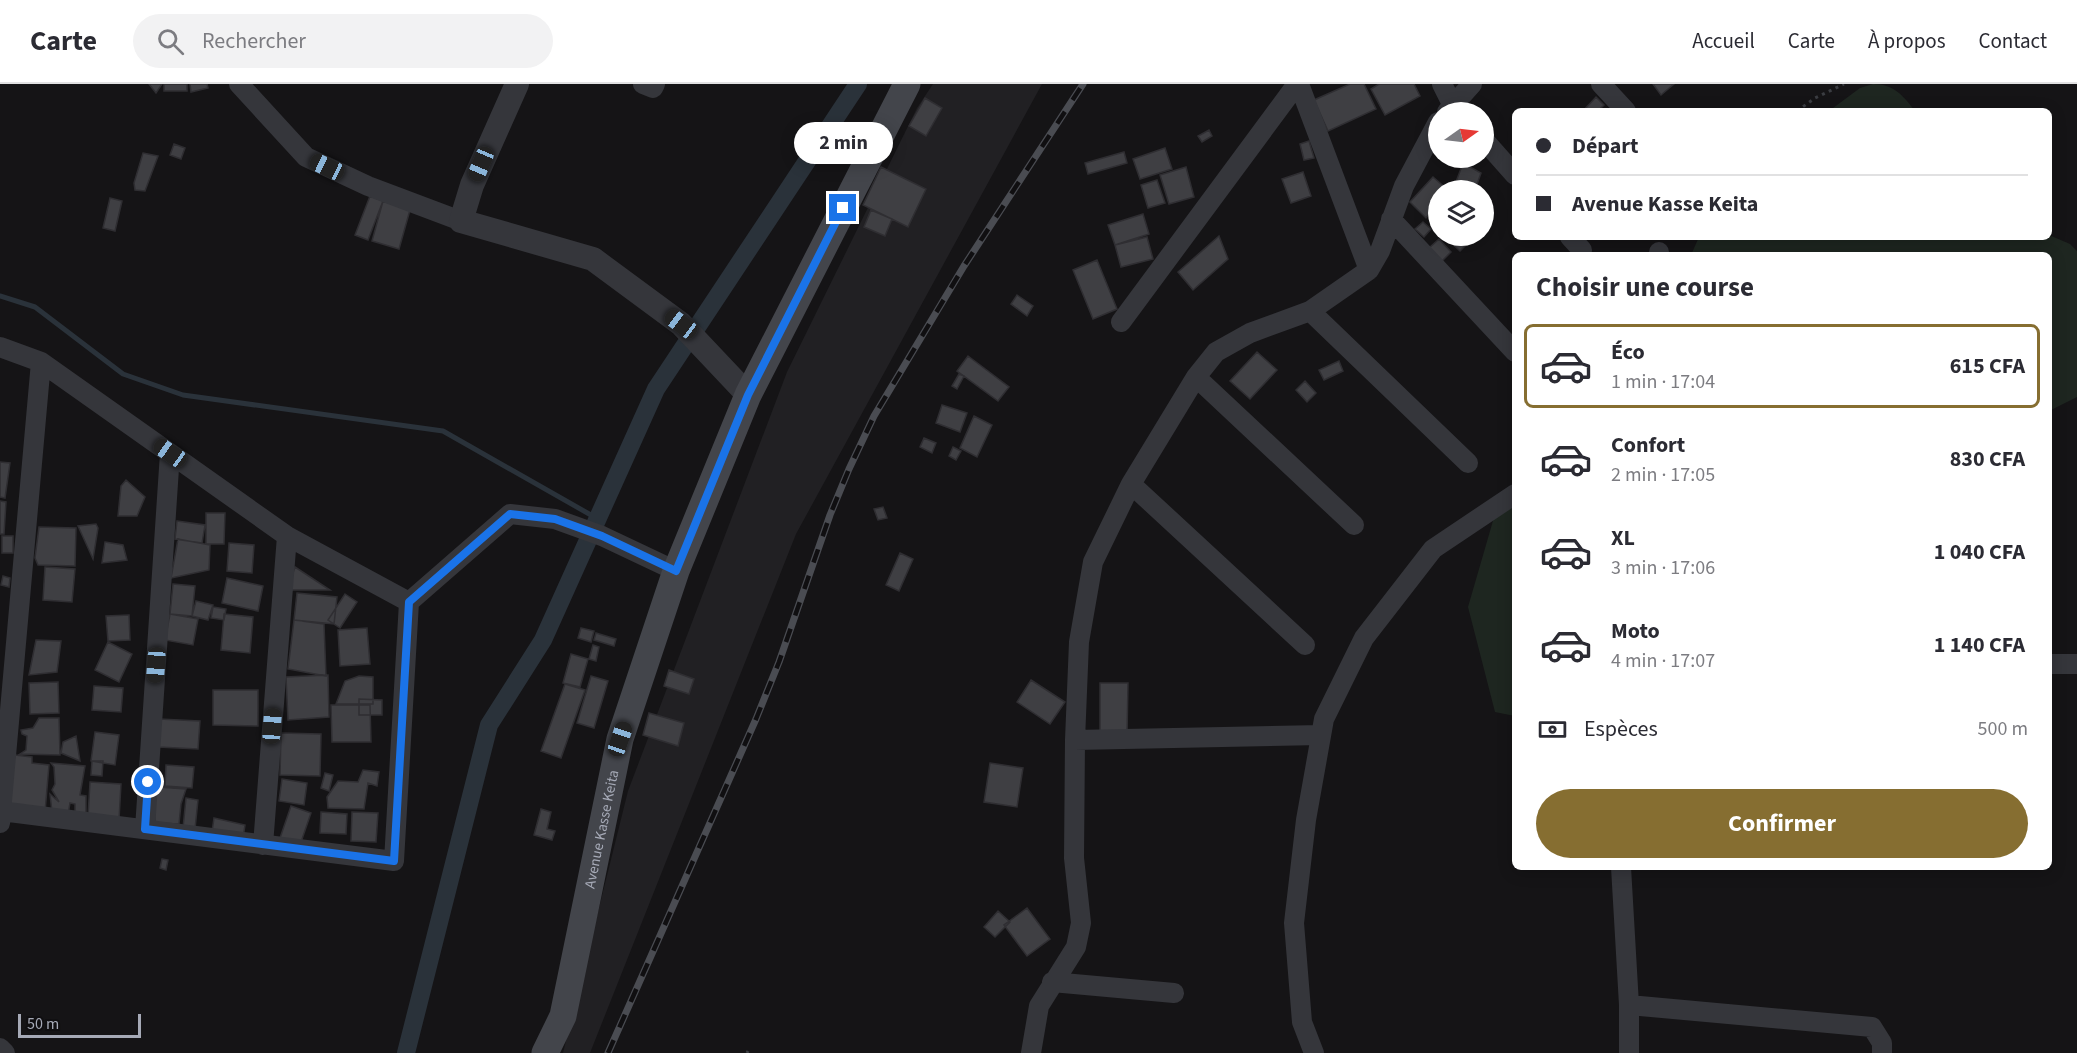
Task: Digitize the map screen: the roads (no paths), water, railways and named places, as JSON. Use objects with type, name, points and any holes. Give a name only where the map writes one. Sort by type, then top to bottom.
[{"type":"main road","name":"Avenue Kasse Keita","points":[[545,1053],[563,1016],[620,739],[676,571],[748,395],[907,84]]},
{"type":"street","points":[[239,84],[306,157],[368,186],[461,221],[592,259],[681,324],[748,395]]},
{"type":"street","points":[[461,221],[472,185],[517,84]]},
{"type":"street","points":[[643,84],[653,88],[655,84]]},
{"type":"street","points":[[1298,84],[1369,270]]},
{"type":"street","points":[[1121,322],[1298,84]]},
{"type":"street","points":[[1442,84],[1450,102]]},
{"type":"street","points":[[1459,102],[1472,84]]},
{"type":"street","points":[[1601,84],[1623,108]]},
{"type":"street","points":[[1031,1053],[1039,1006],[1076,947],[1081,923],[1074,858],[1075,740],[1079,642],[1093,562],[1131,484],[1196,377],[1216,352],[1250,333],[1310,311],[1369,270],[1380,251],[1404,186],[1428,141]]},
{"type":"street","points":[[1494,151],[1512,172]]},
{"type":"street","points":[[1391,219],[1512,349]]},
{"type":"street","points":[[1310,311],[1468,463]]},
{"type":"street","points":[[0,347],[41,362],[287,536],[409,602]]},
{"type":"street","points":[[41,362],[5,703],[0,815],[145,829],[394,861],[409,602],[510,514],[555,519],[602,536],[676,571]]},
{"type":"street","points":[[1196,377],[1354,525]]},
{"type":"street","points":[[145,829],[170,453]]},
{"type":"street","points":[[1131,484],[1305,645]]},
{"type":"street","points":[[1314,1053],[1302,1022],[1294,922],[1306,820],[1324,719],[1364,638],[1433,549],[1512,496]]},
{"type":"street","points":[[264,845],[287,536]]},
{"type":"street","points":[[2052,664],[2077,664]]},
{"type":"street","points":[[1075,740],[1321,735]]},
{"type":"street","points":[[1621,870],[1629,1005],[1629,1053]]},
{"type":"street","points":[[1052,982],[1174,993]]},
{"type":"street","points":[[1629,1005],[1872,1027],[1882,1043],[1882,1053]]},
{"type":"street","points":[[0,1048],[5,1053]]},
{"type":"waterway","points":[[406,1053],[489,725],[543,640],[656,389],[858,84]]},
{"type":"waterway","points":[[0,296],[35,307],[123,374],[183,395],[443,431],[598,519]]},
{"type":"railway","points":[[608,1053],[756,719],[779,662],[830,515],[874,416],[964,266],[1083,84]]}]
